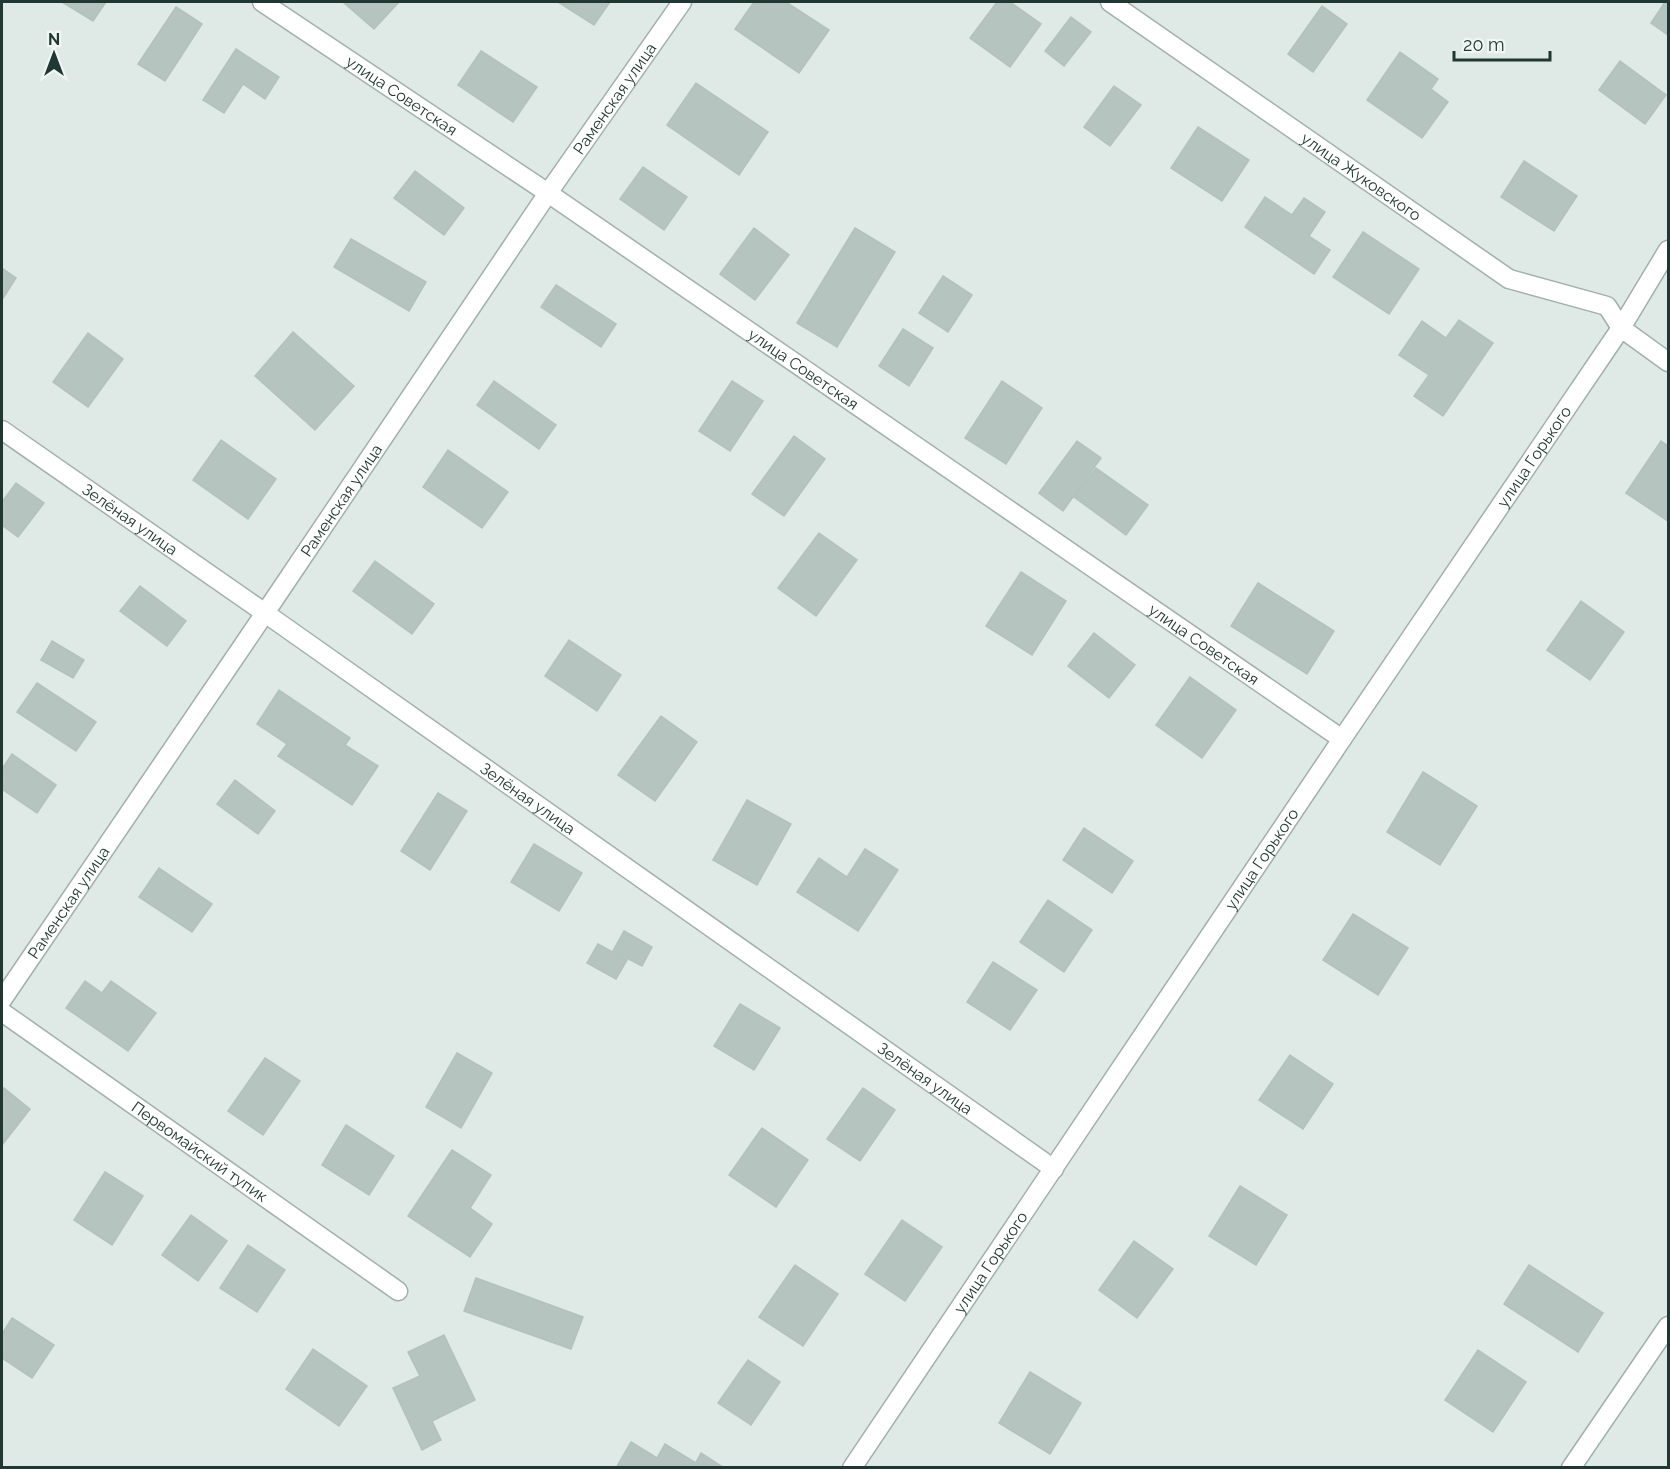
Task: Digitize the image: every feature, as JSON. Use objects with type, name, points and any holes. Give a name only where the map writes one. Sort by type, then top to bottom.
[{"type":"street","name":"улица Советская","points":[[262,2],[548,193],[1342,739]]},
{"type":"street","name":"Раменская улица","points":[[2,1000],[548,193],[682,2]]},
{"type":"street","name":"улица Жуковского","points":[[1110,2],[1509,279],[1607,306],[1621,328],[1668,362]]},
{"type":"street","name":"улица Горького","points":[[852,1467],[1621,328],[1668,250]]},
{"type":"street","name":"Зелёная улица","points":[[2,430],[1054,1169]]},
{"type":"street","name":"Первомайский тупик","points":[[2,1012],[398,1291]]},
{"type":"street","points":[[1571,1467],[1668,1326]]},
{"type":"building","points":[[62,2],[106,2],[93,21]]},
{"type":"building","points":[[343,2],[399,2],[374,29]]},
{"type":"building","points":[[558,2],[610,2],[594,25]]},
{"type":"building","points":[[754,2],[786,2],[829,30],[799,73],[735,29]]},
{"type":"building","points":[[997,2],[1010,2],[1041,24],[1010,67],[970,38]]},
{"type":"building","points":[[1665,2],[1668,2],[1668,35],[1651,23]]},
{"type":"building","points":[[1322,6],[1347,24],[1313,72],[1288,54]]},
{"type":"building","points":[[176,7],[202,24],[165,81],[138,64]]},
{"type":"building","points":[[1071,17],[1091,32],[1064,66],[1045,51]]},
{"type":"building","points":[[236,49],[279,77],[265,99],[243,84],[224,113],[203,100]]},
{"type":"building","points":[[481,51],[537,87],[513,122],[458,85]]},
{"type":"building","points":[[1400,52],[1438,79],[1431,89],[1448,102],[1422,138],[1367,100]]},
{"type":"building","points":[[1620,61],[1666,95],[1645,124],[1599,90]]},
{"type":"building","points":[[696,83],[768,132],[739,175],[667,125]]},
{"type":"building","points":[[1114,86],[1141,105],[1110,146],[1084,127]]},
{"type":"building","points":[[1198,127],[1249,160],[1222,201],[1171,168]]},
{"type":"building","points":[[1524,161],[1577,196],[1554,231],[1501,197]]},
{"type":"building","points":[[643,167],[687,197],[664,230],[620,199]]},
{"type":"building","points":[[415,171],[464,208],[444,235],[394,198]]},
{"type":"building","points":[[1265,197],[1292,215],[1304,198],[1325,212],[1309,236],[1330,250],[1314,274],[1245,227]]},
{"type":"building","points":[[754,228],[789,255],[755,300],[720,274]]},
{"type":"building","points":[[855,228],[895,252],[837,347],[797,323]]},
{"type":"building","points":[[1363,232],[1419,269],[1389,314],[1333,277]]},
{"type":"building","points":[[351,239],[426,282],[409,311],[334,267]]},
{"type":"building","points":[[2,268],[16,278],[2,300]]},
{"type":"building","points":[[943,276],[972,295],[948,332],[919,313]]},
{"type":"building","points":[[556,285],[616,324],[601,347],[541,307]]},
{"type":"building","points":[[1459,320],[1493,343],[1443,416],[1414,396],[1429,375],[1399,355],[1422,321],[1446,338]]},
{"type":"building","points":[[903,329],[933,348],[909,386],[879,366]]},
{"type":"building","points":[[293,332],[354,386],[315,430],[255,376]]},
{"type":"building","points":[[88,333],[123,359],[88,407],[53,382]]},
{"type":"building","points":[[494,381],[556,425],[539,449],[477,405]]},
{"type":"building","points":[[732,381],[763,401],[730,451],[699,431]]},
{"type":"building","points":[[1002,381],[1042,408],[1006,464],[965,438]]},
{"type":"building","points":[[794,436],[825,459],[784,516],[752,494]]},
{"type":"building","points":[[221,440],[276,479],[248,519],[193,480]]},
{"type":"building","points":[[1077,441],[1101,458],[1063,511],[1039,493]]},
{"type":"building","points":[[1661,441],[1668,446],[1668,521],[1626,493]]},
{"type":"building","points":[[448,450],[508,492],[482,528],[423,487]]},
{"type":"building","points":[[1096,468],[1148,505],[1126,535],[1074,497]]},
{"type":"building","points":[[16,483],[44,503],[18,537],[2,525],[2,502]]},
{"type":"building","points":[[819,533],[857,560],[816,616],[778,588]]},
{"type":"building","points":[[375,561],[434,604],[412,634],[353,591]]},
{"type":"building","points":[[1021,572],[1066,601],[1032,655],[986,626]]},
{"type":"building","points":[[1258,583],[1334,631],[1307,674],[1231,626]]},
{"type":"building","points":[[140,586],[186,621],[167,646],[120,611]]},
{"type":"building","points":[[1581,601],[1624,632],[1590,680],[1547,650]]},
{"type":"building","points":[[1094,633],[1135,665],[1109,698],[1068,666]]},
{"type":"building","points":[[569,640],[621,675],[597,711],[545,676]]},
{"type":"building","points":[[52,641],[84,660],[73,678],[41,660]]},
{"type":"building","points":[[1190,677],[1236,710],[1202,758],[1156,725]]},
{"type":"building","points":[[37,683],[96,722],[76,751],[17,712]]},
{"type":"building","points":[[279,690],[350,738],[345,745],[378,766],[352,805],[278,756],[287,744],[257,724]]},
{"type":"building","points":[[661,716],[697,742],[655,801],[618,775]]},
{"type":"building","points":[[12,754],[56,785],[37,813],[2,789],[2,769]]},
{"type":"building","points":[[1423,772],[1477,806],[1440,865],[1387,832]]},
{"type":"building","points":[[235,780],[275,811],[258,834],[217,804]]},
{"type":"building","points":[[438,793],[467,811],[430,870],[401,851]]},
{"type":"building","points":[[747,800],[791,824],[757,885],[713,860]]},
{"type":"building","points":[[1084,828],[1133,861],[1112,893],[1063,860]]},
{"type":"building","points":[[534,844],[582,873],[559,911],[511,882]]},
{"type":"building","points":[[865,849],[898,870],[858,931],[797,892],[819,858],[847,877]]},
{"type":"building","points":[[159,868],[212,904],[192,932],[139,897]]},
{"type":"building","points":[[1048,900],[1092,930],[1064,972],[1020,942]]},
{"type":"building","points":[[1353,914],[1408,948],[1378,995],[1323,960]]},
{"type":"building","points":[[624,931],[652,947],[642,966],[613,951]]},
{"type":"building","points":[[598,944],[627,960],[616,979],[587,963]]},
{"type":"building","points":[[993,962],[1037,990],[1010,1030],[967,1002]]},
{"type":"building","points":[[85,981],[102,993],[111,981],[156,1013],[128,1051],[66,1008]]},
{"type":"building","points":[[740,1004],[780,1028],[754,1070],[714,1046]]},
{"type":"building","points":[[457,1053],[492,1073],[461,1128],[426,1107]]},
{"type":"building","points":[[1290,1055],[1333,1084],[1303,1129],[1259,1100]]},
{"type":"building","points":[[265,1058],[300,1081],[263,1135],[228,1111]]},
{"type":"building","points":[[4,1088],[30,1109],[2,1145],[2,1092]]},
{"type":"building","points":[[863,1088],[895,1110],[860,1161],[827,1139]]},
{"type":"building","points":[[346,1125],[394,1156],[369,1195],[322,1165]]},
{"type":"building","points":[[762,1128],[808,1160],[776,1207],[729,1175]]},
{"type":"building","points":[[452,1150],[491,1175],[470,1208],[492,1224],[470,1257],[408,1216]]},
{"type":"building","points":[[105,1172],[143,1196],[112,1245],[74,1220]]},
{"type":"building","points":[[1240,1186],[1287,1215],[1256,1265],[1209,1236]]},
{"type":"building","points":[[191,1215],[227,1241],[198,1281],[162,1255]]},
{"type":"building","points":[[902,1220],[942,1247],[905,1301],[865,1274]]},
{"type":"building","points":[[1134,1241],[1173,1269],[1137,1318],[1099,1290]]},
{"type":"building","points":[[248,1245],[285,1270],[257,1312],[220,1288]]},
{"type":"building","points":[[795,1265],[838,1294],[803,1346],[759,1317]]},
{"type":"building","points":[[1529,1265],[1603,1313],[1578,1352],[1504,1304]]},
{"type":"building","points":[[476,1278],[583,1317],[571,1349],[464,1311]]},
{"type":"building","points":[[12,1318],[54,1345],[32,1378],[2,1358],[2,1334]]},
{"type":"building","points":[[444,1335],[475,1400],[432,1421],[441,1440],[422,1450],[393,1388],[420,1376],[408,1352]]},
{"type":"building","points":[[313,1349],[367,1386],[339,1426],[286,1389]]},
{"type":"building","points":[[1478,1350],[1526,1382],[1493,1432],[1445,1400]]},
{"type":"building","points":[[748,1360],[780,1382],[751,1425],[718,1403]]},
{"type":"building","points":[[1030,1372],[1081,1403],[1050,1454],[999,1423]]},
{"type":"building","points":[[631,1442],[657,1458],[665,1444],[696,1463],[693,1468],[616,1468]]},
{"type":"building","points":[[701,1453],[724,1468],[693,1468]]}]
